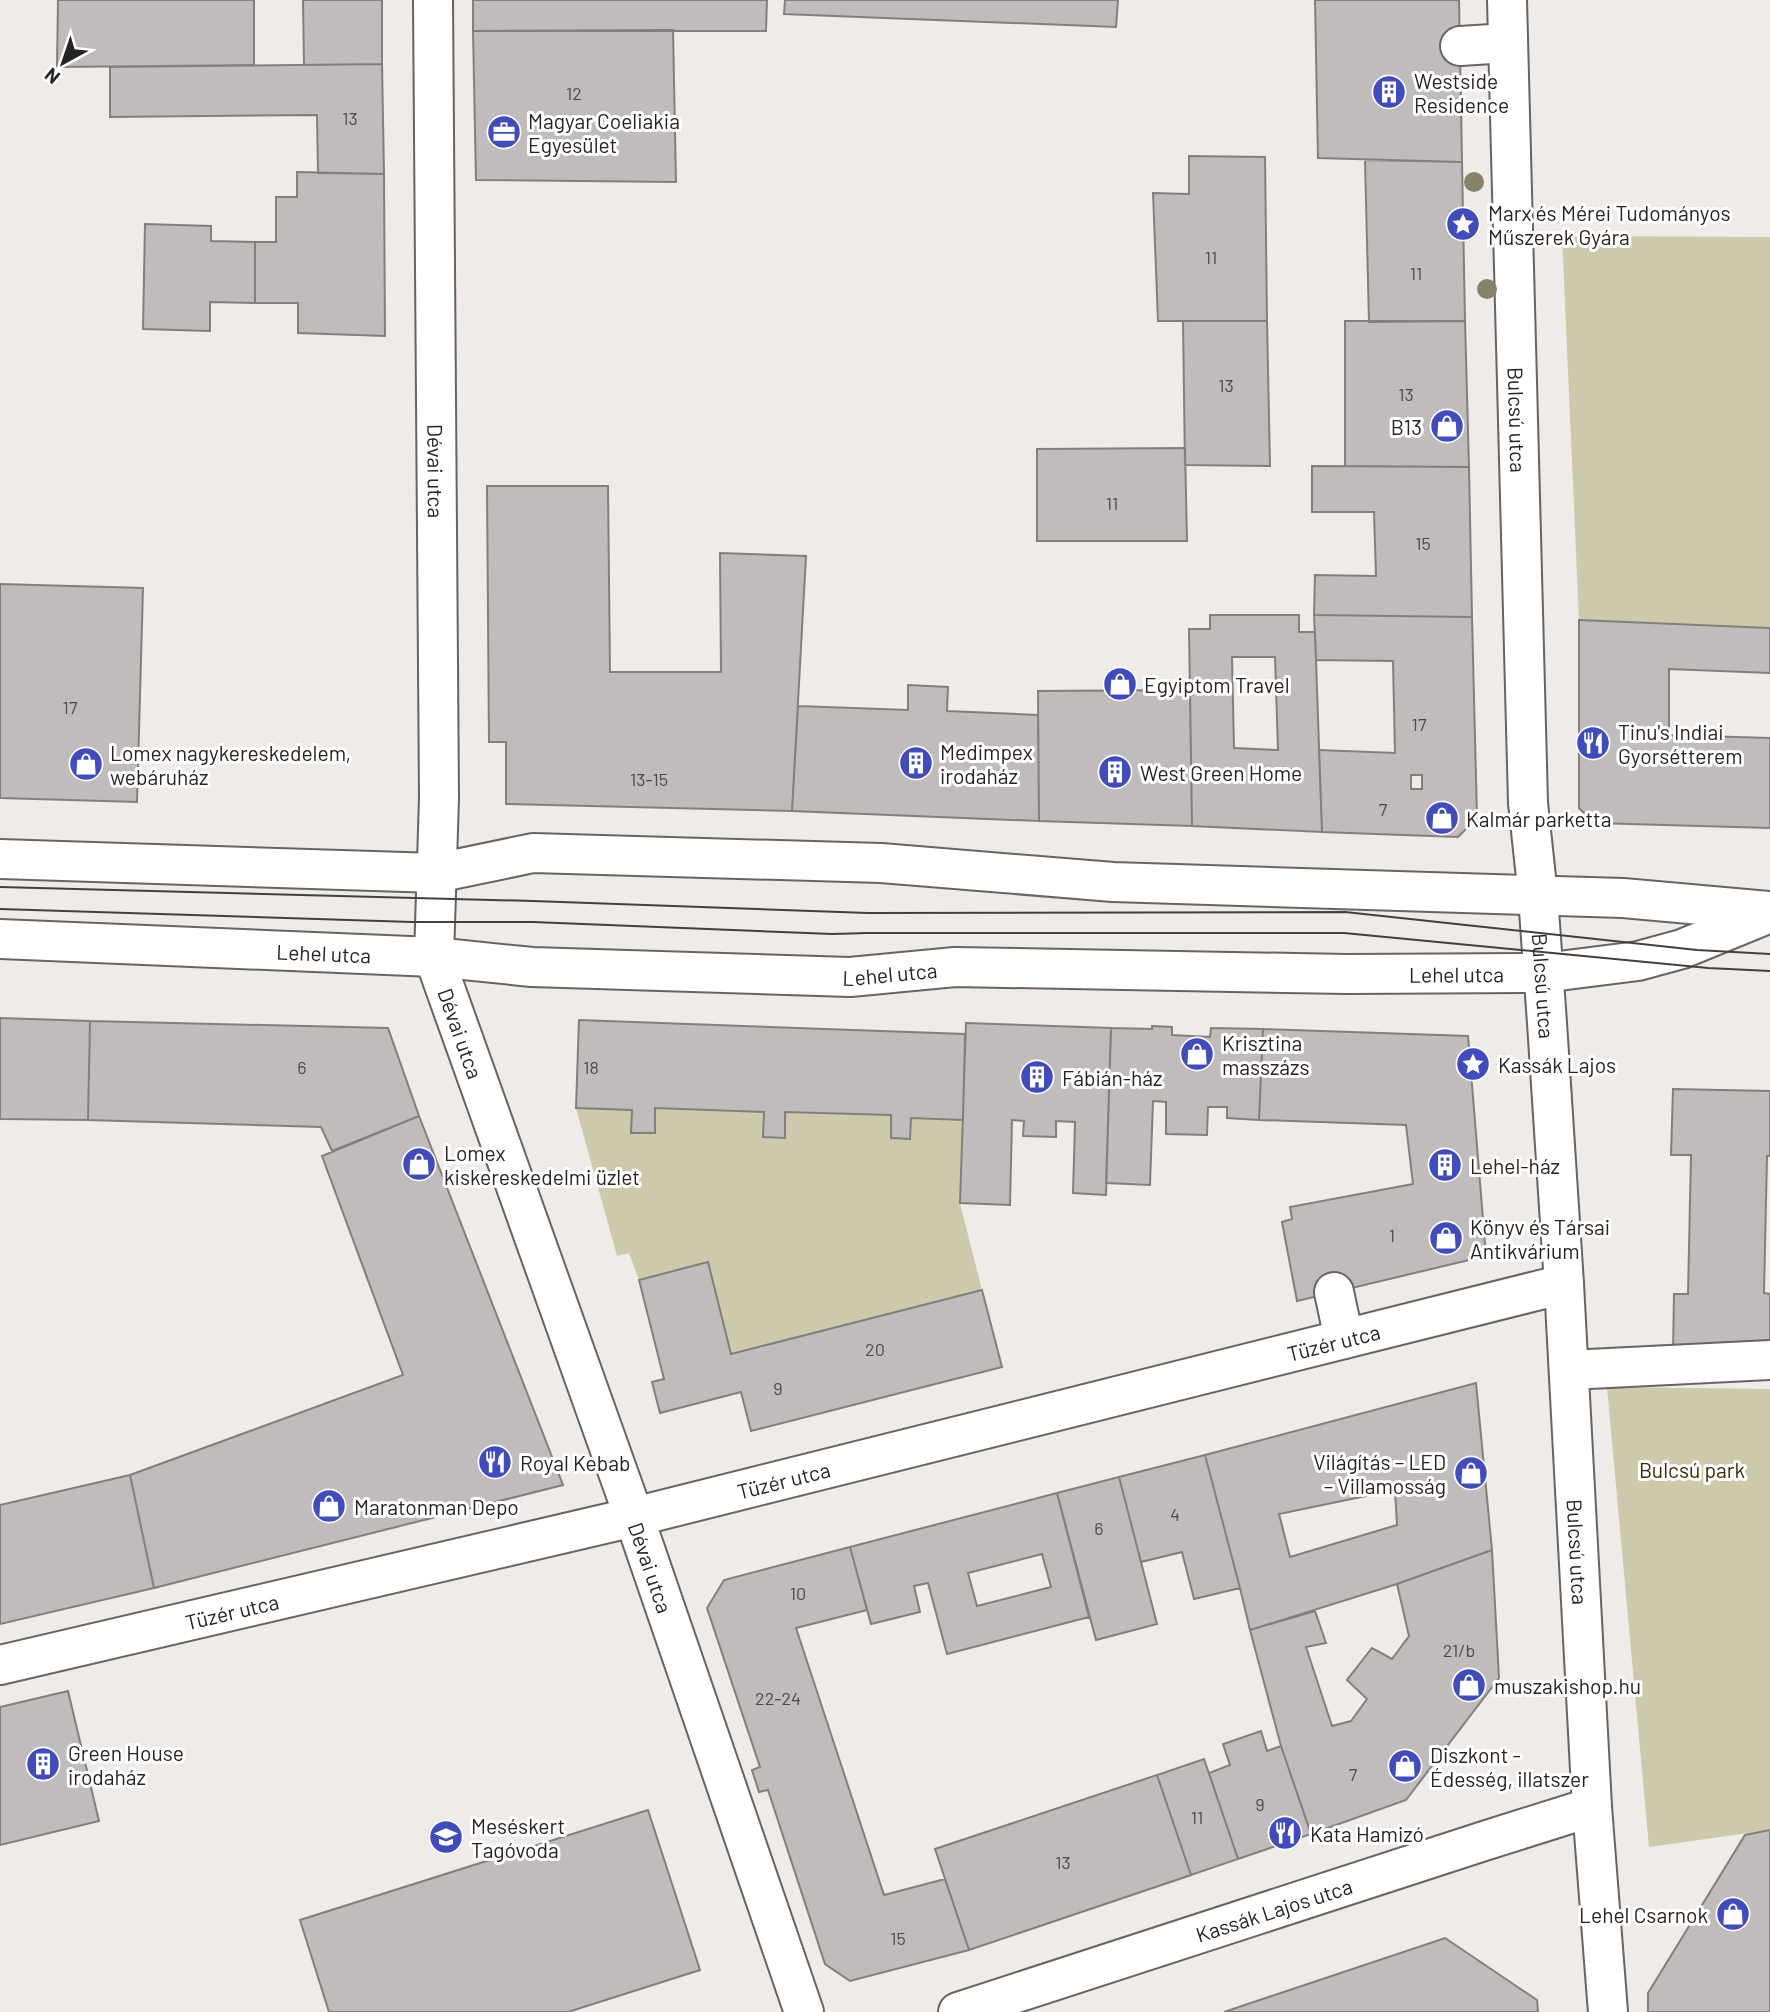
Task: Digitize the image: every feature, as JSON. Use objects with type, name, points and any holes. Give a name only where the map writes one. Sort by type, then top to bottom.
[{"type":"street","name":"Dévai utca","points":[[433,0],[439,798],[434,957],[634,1517],[804,2012]]},
{"type":"street","name":"Bulcsú utca","points":[[1507,0],[1528,803],[1544,973],[1569,1370],[1592,1807],[1608,2012]]},
{"type":"street","points":[[1460,46],[1508,43]]},
{"type":"street","name":"Lehel utca","points":[[0,859],[437,873],[533,853],[881,863],[1113,882],[1649,900],[1770,912]]},
{"type":"street","name":"Lehel utca","points":[[0,939],[434,957],[533,967],[850,977],[955,967],[1347,974],[1544,973],[1637,961],[1682,949],[1770,912]]},
{"type":"street","name":"Tüzér utca","points":[[0,1665],[634,1517],[1564,1284]]},
{"type":"street","points":[[1334,1292],[1344,1339]]},
{"type":"street","points":[[1569,1370],[1770,1360]]},
{"type":"street","name":"Kassák Lajos utca","points":[[958,2012],[1592,1807]]},
{"type":"green space","points":[[1562,236],[1770,237],[1770,628],[1579,620]]},
{"type":"green space","points":[[576,1108],[632,1110],[631,1132],[654,1133],[655,1108],[764,1112],[785,1137],[785,1112],[891,1115],[891,1138],[909,1139],[911,1118],[963,1120],[960,1203],[982,1290],[731,1354],[708,1263],[639,1280],[629,1253],[617,1256]]},
{"type":"green space","name":"Bulcsú park","points":[[1607,1387],[1770,1389],[1770,1830],[1649,1847]]},
{"type":"building","points":[[58,0],[254,0],[254,65],[57,67]]},
{"type":"building","points":[[303,0],[382,0],[382,64],[304,65]]},
{"type":"building","points":[[473,0],[767,0],[766,31],[473,31]]},
{"type":"building","points":[[785,0],[1118,0],[1116,27],[784,14]]},
{"type":"building","name":"Westside Residence","points":[[1315,0],[1459,0],[1462,162],[1318,158]]},
{"type":"building","points":[[673,30],[676,182],[476,180],[473,31]]},
{"type":"building","points":[[382,64],[384,174],[318,173],[317,115],[110,117],[110,67]]},
{"type":"building","points":[[1189,156],[1265,157],[1267,321],[1158,321],[1153,193],[1189,194]]},
{"type":"building","points":[[1365,160],[1462,162],[1465,321],[1369,322]]},
{"type":"building","points":[[297,172],[384,174],[385,336],[298,333],[298,303],[255,303],[255,242],[276,242],[276,197],[297,197]]},
{"type":"building","points":[[145,224],[211,226],[211,241],[255,242],[255,303],[210,302],[210,331],[143,329]]},
{"type":"building","points":[[1183,321],[1267,321],[1270,466],[1185,465]]},
{"type":"building","points":[[1345,321],[1465,321],[1469,467],[1345,466]]},
{"type":"building","points":[[1185,448],[1187,541],[1037,541],[1037,449]]},
{"type":"building","points":[[1312,466],[1469,467],[1472,617],[1314,615],[1315,575],[1376,576],[1374,512],[1312,512]]},
{"type":"building","points":[[487,486],[608,486],[610,672],[721,672],[720,553],[806,556],[792,811],[506,804],[506,742],[489,742]]},
{"type":"building","points":[[0,584],[143,588],[137,802],[0,798]]},
{"type":"building","points":[[1210,615],[1299,615],[1299,632],[1315,632],[1322,832],[1192,826],[1189,629],[1210,629]],"holes":[[[1232,657],[1275,657],[1278,750],[1234,748]]]},
{"type":"building","points":[[1314,615],[1472,617],[1477,818],[1458,837],[1322,832],[1319,750],[1395,753],[1393,661],[1316,660]],"holes":[[[1411,775],[1422,775],[1422,789],[1411,789]]]},
{"type":"building","points":[[1579,620],[1770,628],[1770,673],[1669,669],[1669,735],[1770,738],[1770,828],[1594,823],[1579,808]]},
{"type":"building","name":"Medimpex irodaház","points":[[908,685],[948,687],[947,711],[1038,715],[1039,821],[792,811],[798,706],[908,710]]},
{"type":"building","name":"West Green Home","points":[[1190,690],[1192,826],[1039,821],[1038,691]]},
{"type":"building","points":[[0,1018],[90,1021],[88,1120],[0,1119]]},
{"type":"building","points":[[579,1020],[965,1034],[963,1120],[911,1118],[910,1139],[891,1138],[891,1115],[785,1112],[785,1138],[763,1137],[764,1112],[655,1108],[655,1133],[631,1133],[632,1110],[576,1108]]},
{"type":"building","points":[[90,1021],[388,1028],[419,1116],[332,1151],[321,1127],[88,1120]]},
{"type":"building","name":"Fábián-ház","points":[[966,1023],[1111,1028],[1106,1195],[1073,1193],[1075,1122],[1056,1121],[1056,1137],[1023,1136],[1024,1121],[1012,1120],[1010,1205],[960,1203]]},
{"type":"building","points":[[1152,1026],[1172,1027],[1172,1035],[1210,1037],[1211,1028],[1263,1029],[1259,1120],[1227,1118],[1227,1107],[1208,1107],[1207,1135],[1166,1134],[1166,1102],[1153,1101],[1150,1185],[1106,1183],[1111,1028],[1152,1029]]},
{"type":"building","name":"Lehel-ház","points":[[1263,1029],[1468,1036],[1486,1256],[1297,1301],[1282,1222],[1292,1219],[1290,1207],[1413,1184],[1406,1125],[1259,1120]]},
{"type":"building","points":[[1673,1089],[1770,1091],[1764,1293],[1770,1294],[1770,1355],[1673,1353],[1674,1294],[1688,1294],[1691,1155],[1671,1155]]},
{"type":"building","points":[[419,1116],[563,1485],[154,1588],[130,1475],[403,1375],[322,1156]]},
{"type":"building","points":[[708,1262],[731,1354],[982,1290],[1002,1367],[751,1431],[741,1392],[660,1413],[652,1382],[664,1379],[639,1280]]},
{"type":"building","points":[[1476,1383],[1492,1550],[1397,1584],[1250,1630],[1205,1455]],"holes":[[[1395,1490],[1397,1525],[1290,1557],[1279,1514]]]},
{"type":"building","points":[[1205,1455],[1240,1588],[1194,1599],[1182,1552],[1141,1562],[1119,1477]]},
{"type":"building","points":[[130,1475],[154,1588],[0,1624],[0,1505]]},
{"type":"building","points":[[1119,1477],[1157,1624],[1096,1640],[1057,1493]]},
{"type":"building","points":[[1057,1493],[1089,1617],[947,1654],[928,1583],[914,1586],[920,1612],[871,1624],[850,1547]],"holes":[[[1042,1554],[1051,1587],[977,1606],[968,1573]]]},
{"type":"building","points":[[850,1547],[867,1610],[796,1628],[884,1895],[945,1879],[969,1950],[850,1981],[825,1964],[768,1790],[759,1792],[752,1770],[760,1767],[707,1608],[724,1580]]},
{"type":"building","points":[[1492,1550],[1499,1678],[1406,1800],[1311,1834],[1281,1746],[1250,1630],[1315,1611],[1326,1643],[1306,1647],[1332,1726],[1351,1721],[1367,1699],[1347,1680],[1372,1648],[1392,1659],[1409,1636],[1397,1584]]},
{"type":"building","name":"Green House irodaház","points":[[68,1691],[99,1821],[0,1845],[0,1707]]},
{"type":"building","points":[[1261,1731],[1267,1751],[1281,1746],[1311,1834],[1238,1859],[1209,1773],[1230,1765],[1223,1744]]},
{"type":"building","points":[[1204,1759],[1238,1859],[1191,1875],[1157,1775]]},
{"type":"building","points":[[1157,1775],[1191,1875],[969,1950],[935,1849]]},
{"type":"building","points":[[648,1810],[700,1970],[568,2012],[329,2012],[300,1920]]},
{"type":"building","name":"Lehel Csarnok","points":[[1770,1830],[1770,2012],[1648,2012],[1648,1993],[1745,1835]]},
{"type":"building","points":[[1445,1938],[1537,2000],[1538,2012],[1224,2012]]},
{"type":"tram line","points":[[0,887],[868,913],[1345,912],[1697,950],[1770,954]]},
{"type":"tram line","points":[[0,909],[412,922],[533,922],[832,934],[1344,933],[1708,968],[1770,971]]},
{"type":"place","name":"Westside Residence","points":[[1389,92]]},
{"type":"place","name":"Magyar Coeliakia Egyesület","points":[[504,132]]},
{"type":"place","name":"Marx és Mérei Tudományos Műszerek Gyára","points":[[1463,224]]},
{"type":"place","name":"B13","points":[[1447,426]]},
{"type":"place","name":"Egyiptom Travel","points":[[1120,684]]},
{"type":"place","name":"Tinu's Indiai Gyorsétterem","points":[[1593,743]]},
{"type":"place","name":"Medimpex irodaház","points":[[916,763]]},
{"type":"place","name":"Lomex nagykereskedelem, webáruház","points":[[86,764]]},
{"type":"place","name":"West Green Home","points":[[1115,772]]},
{"type":"place","name":"Kalmár parketta","points":[[1442,818]]},
{"type":"place","name":"Krisztina masszázs","points":[[1197,1054]]},
{"type":"place","name":"Kassák Lajos","points":[[1473,1064]]},
{"type":"place","name":"Fábián-ház","points":[[1037,1077]]},
{"type":"place","name":"Lomex kiskereskedelmi üzlet","points":[[419,1164]]},
{"type":"place","name":"Lehel-ház","points":[[1445,1165]]},
{"type":"place","name":"Könyv és Társai Antikvárium","points":[[1446,1238]]},
{"type":"place","name":"Royal Kebab","points":[[495,1462]]},
{"type":"place","name":"Világítás – LED – Villamosság","points":[[1471,1473]]},
{"type":"place","name":"Maratonman Depo","points":[[329,1506]]},
{"type":"place","name":"muszakishop.hu","points":[[1469,1685]]},
{"type":"place","name":"Green House irodaház","points":[[43,1764]]},
{"type":"place","name":"Diszkont - Édesség, illatszer","points":[[1405,1766]]},
{"type":"place","name":"Kata Hamizó","points":[[1285,1833]]},
{"type":"place","name":"Meséskert Tagóvoda","points":[[446,1837]]},
{"type":"place","name":"Lehel Csarnok","points":[[1733,1914]]}]
